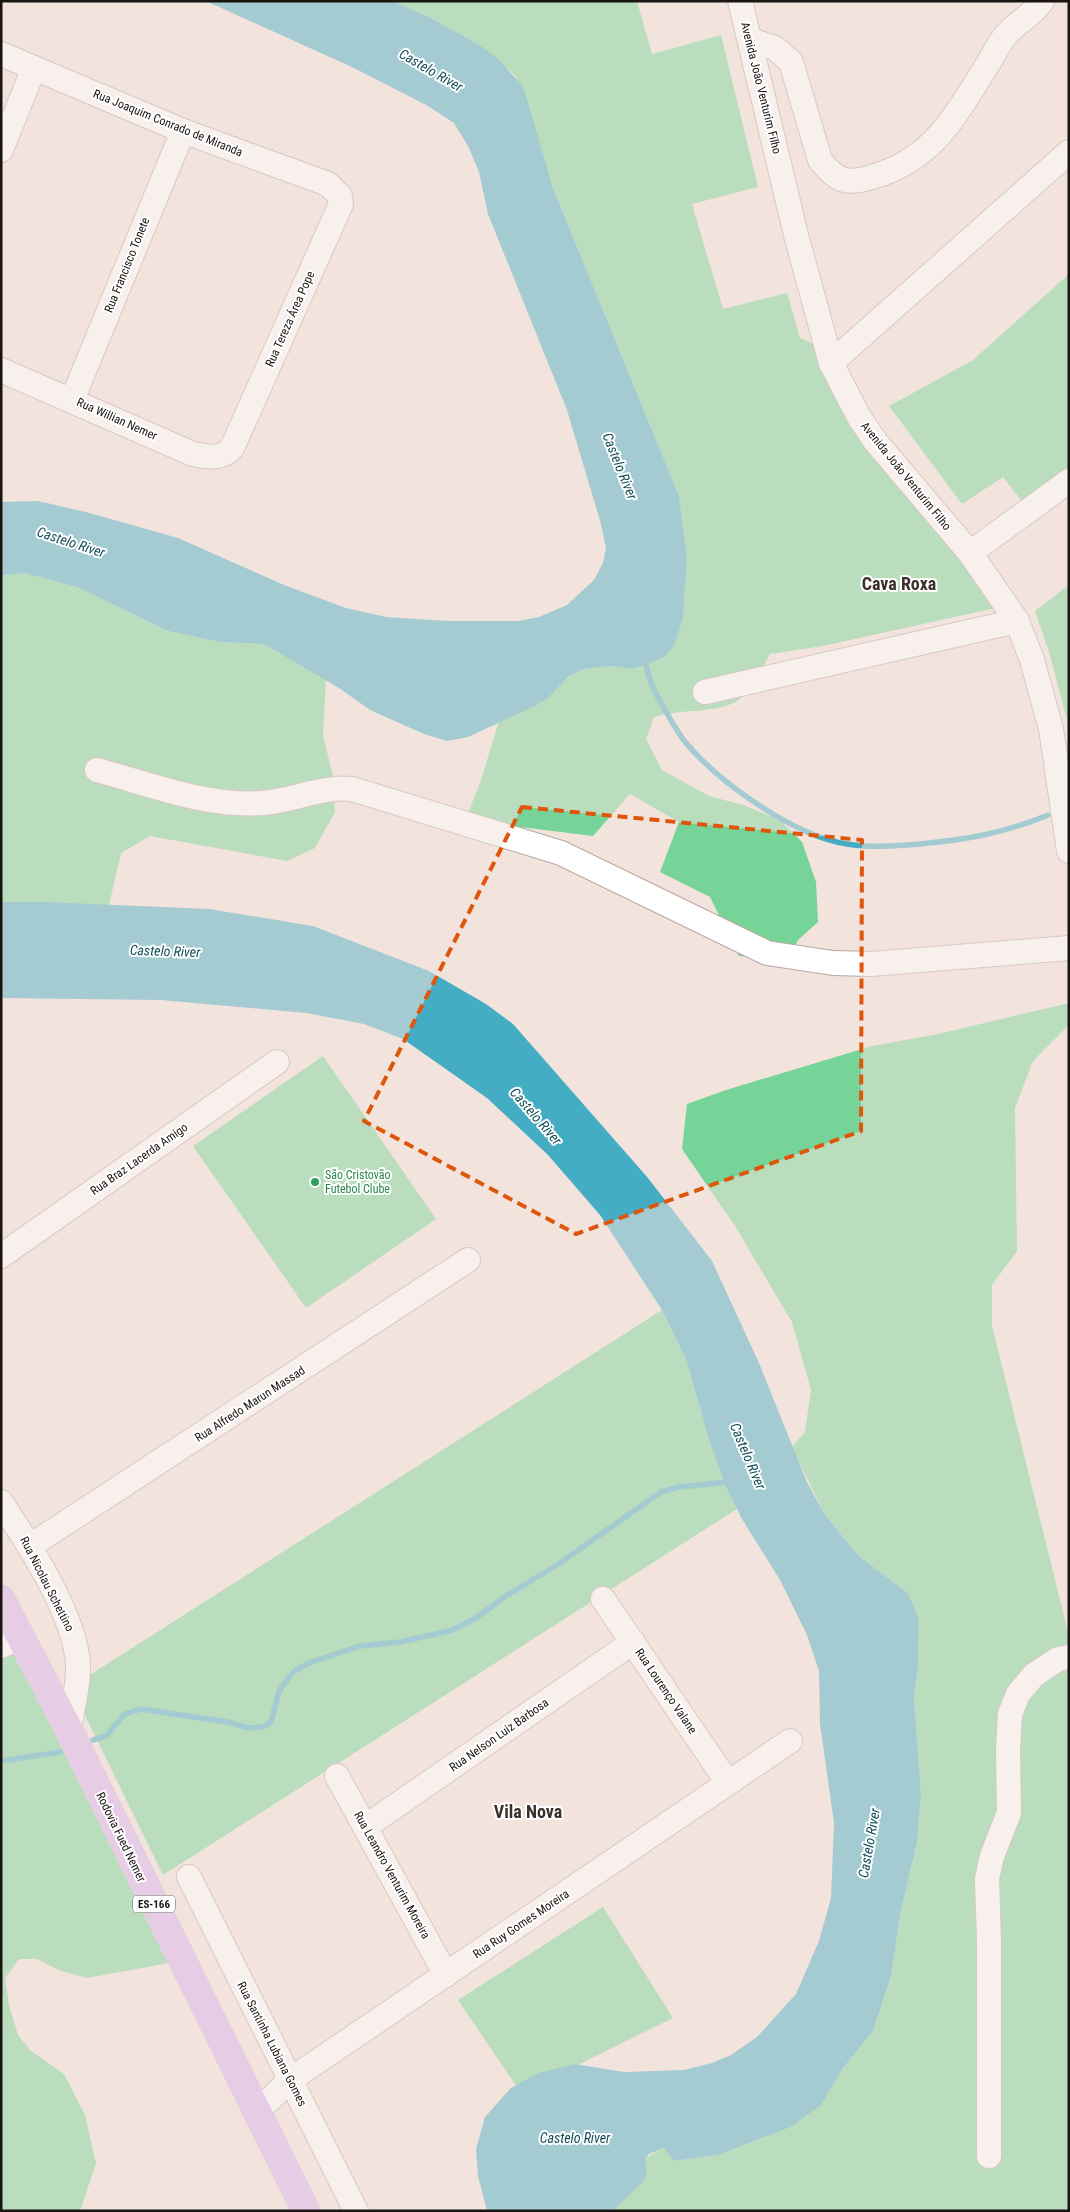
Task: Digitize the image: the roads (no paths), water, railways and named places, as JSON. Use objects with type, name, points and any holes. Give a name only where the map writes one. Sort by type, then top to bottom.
[{"type":"main road","name":"Rodovia Fued Nemer","points":[[1,1599],[12,1642],[69,1730],[306,2211]]},
{"type":"street","name":"Avenida João Venturim Filho","points":[[740,1],[796,235],[832,363],[859,417],[876,442],[970,553],[1017,622],[1032,660],[1050,729],[1069,850]]},
{"type":"street","points":[[750,40],[775,48],[791,62],[820,160],[830,173],[842,181],[860,181],[905,164],[930,146],[947,129],[1006,34],[1042,1]]},
{"type":"street","name":"Rua Joaquim Conrado de Miranda","points":[[1,54],[182,131],[328,184],[335,189]]},
{"type":"street","points":[[1,150],[34,68]]},
{"type":"street","name":"Rua Francisco Tonete","points":[[72,400],[182,131]]},
{"type":"street","points":[[832,363],[1069,152]]},
{"type":"street","name":"Rua Tereza Área Pope","points":[[232,448],[341,204],[340,196],[335,189]]},
{"type":"street","name":"Rua Willian Nemer","points":[[1,370],[193,454],[213,457],[222,456],[232,448]]},
{"type":"street","points":[[970,553],[1069,481]]},
{"type":"street","points":[[705,692],[1017,622]]},
{"type":"street","points":[[97,770],[192,795],[243,803],[291,798],[337,788],[352,789],[561,853],[767,953],[833,963],[871,964],[1069,948]]},
{"type":"street","name":"Rua Braz Lacerda Amigo","points":[[1,1256],[277,1062]]},
{"type":"street","name":"Rua Alfredo Marun Massad","points":[[30,1546],[468,1260]]},
{"type":"street","name":"Rua Nicolau Schettino","points":[[1,1502],[30,1546],[67,1620],[75,1643],[78,1666],[69,1730]]},
{"type":"street","name":"Rua Lourenço Valane","points":[[603,1599],[728,1783]]},
{"type":"street","name":"Rua Nelson Luiz Barbosa","points":[[365,1827],[633,1642]]},
{"type":"street","points":[[988,2156],[989,1941],[987,1879],[992,1856],[1009,1813],[1008,1750],[1010,1714],[1018,1694],[1034,1675],[1058,1659],[1069,1657]]},
{"type":"street","name":"Rua Ruy Gomes Moreira","points":[[257,2112],[290,2080],[790,1741]]},
{"type":"street","name":"Rua Leandro Venturim Moreira","points":[[338,1776],[446,1974]]},
{"type":"street","name":"Rua Santinha Lubiana Gomes","points":[[189,1877],[356,2211]]},
{"type":"water","name":"Castelo River","points":[[206,1],[393,1],[431,18],[478,44],[499,60],[523,86],[553,188],[679,496],[687,557],[683,618],[674,646],[664,657],[647,665],[631,669],[612,666],[585,669],[569,676],[548,698],[537,705],[468,737],[447,741],[424,734],[370,710],[339,688],[264,644],[220,642],[168,631],[77,587],[24,573],[1,576],[1,502],[38,501],[86,512],[178,538],[284,585],[346,608],[386,617],[448,621],[519,621],[539,617],[567,605],[594,580],[603,563],[606,548],[601,524],[567,410],[488,214],[479,172],[468,146],[454,123],[428,106],[354,68]]},
{"type":"water","name":"Castelo River","points":[[1,902],[46,902],[209,909],[313,926],[429,971],[486,1004],[513,1024],[648,1178],[712,1261],[759,1363],[807,1482],[825,1515],[859,1556],[908,1593],[919,1619],[918,1668],[914,1696],[921,1794],[917,1843],[901,1910],[891,1976],[873,2031],[843,2068],[821,2105],[791,2127],[718,2155],[674,2161],[664,2148],[649,2154],[645,2158],[647,2171],[644,2181],[613,2211],[487,2211],[478,2176],[476,2149],[485,2117],[511,2088],[539,2073],[574,2064],[624,2072],[684,2070],[712,2063],[731,2055],[757,2037],[796,1994],[819,1941],[831,1898],[834,1823],[820,1724],[819,1671],[807,1635],[780,1580],[742,1519],[725,1485],[709,1440],[686,1359],[662,1310],[600,1215],[548,1155],[487,1098],[403,1039],[364,1024],[306,1013],[161,1000],[1,998]]},
{"type":"waterway","points":[[643,659],[649,677],[666,713],[682,738],[718,775],[759,806],[804,830],[826,839],[847,844],[874,846],[936,842],[969,838],[1000,831],[1048,815]]},
{"type":"waterway","points":[[93,1740],[106,1736],[125,1714],[141,1709],[228,1722],[248,1728],[263,1727],[271,1722],[279,1691],[293,1672],[309,1663],[360,1646],[400,1642],[453,1630],[476,1618],[506,1596],[557,1565],[661,1492],[679,1487],[730,1482]]},
{"type":"waterway","points":[[1,1761],[61,1752]]},
{"type":"place","name":"São Cristovão Futebol Clube","points":[[315,1182]]},
{"type":"district","name":"Cava Roxa","points":[[899,583]]},
{"type":"district","name":"Vila Nova","points":[[528,1811]]}]
